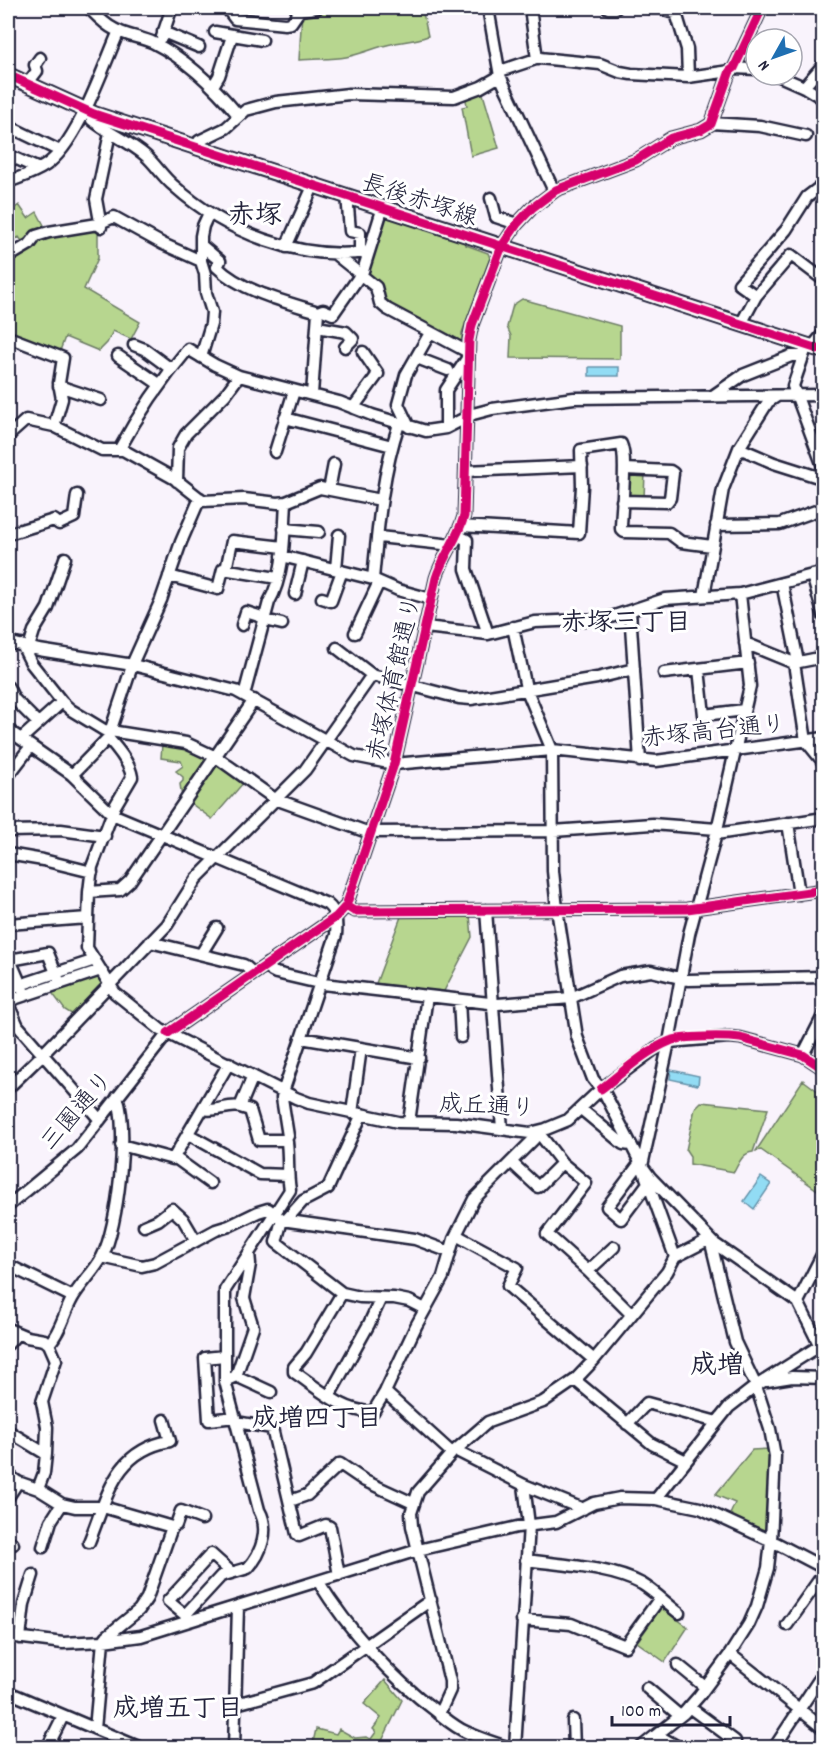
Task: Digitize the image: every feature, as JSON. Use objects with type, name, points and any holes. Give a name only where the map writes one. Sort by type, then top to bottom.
[{"type":"main road","name":"長後赤塚線","points":[[9,79],[27,84],[89,112],[741,324],[812,350]]},
{"type":"street","points":[[89,8],[102,21],[119,31],[158,46],[194,69],[213,86],[239,116]]},
{"type":"street","points":[[230,8],[229,11],[235,19],[285,24],[291,23],[300,10],[317,8]]},
{"type":"street","points":[[488,8],[500,73],[555,191]]},
{"type":"street","points":[[530,8],[537,58]]},
{"type":"street","points":[[608,8],[616,8]]},
{"type":"street","points":[[650,8],[665,8],[667,11],[676,13],[687,50],[688,76]]},
{"type":"street","points":[[762,8],[732,69],[711,123],[760,126],[806,136]]},
{"type":"street","points":[[818,8],[824,13]]},
{"type":"street","points":[[158,46],[170,13]]},
{"type":"street","points":[[8,182],[47,164],[60,151],[89,112],[119,31]]},
{"type":"street","points":[[164,32],[199,46]]},
{"type":"street","points":[[215,32],[261,40]]},
{"type":"street","points":[[213,86],[219,76],[232,36]]},
{"type":"street","points":[[27,84],[37,71],[35,65],[40,58]]},
{"type":"street","points":[[197,147],[199,141],[226,128],[246,110],[276,102],[321,96],[369,94],[454,97],[481,87],[500,73],[537,58],[600,64],[631,74],[688,76],[744,69]]},
{"type":"street","points":[[824,64],[804,87],[824,99]]},
{"type":"street","points":[[89,112],[92,120],[147,157],[174,187],[209,213],[228,223],[286,247],[335,254],[364,253]]},
{"type":"street","name":"赤塚体育館通り","points":[[168,1033],[336,917],[345,906],[394,764],[438,571],[457,535],[466,504],[468,354],[472,324],[502,246],[517,224],[542,199],[555,191],[636,160],[671,138],[701,130],[711,123]]},
{"type":"street","points":[[8,126],[60,151]]},
{"type":"street","points":[[101,225],[96,199],[110,133]]},
{"type":"street","points":[[8,155],[39,169]]},
{"type":"street","points":[[286,247],[314,184]]},
{"type":"street","points":[[756,296],[739,284],[786,230],[807,196],[823,186]]},
{"type":"street","points":[[347,195],[350,231],[360,233],[364,253]]},
{"type":"street","points":[[491,198],[496,217],[517,224]]},
{"type":"street","points":[[333,314],[361,274],[364,253],[383,207]]},
{"type":"street","points":[[201,357],[211,324],[212,312],[206,293],[205,274],[201,261],[203,226],[209,213]]},
{"type":"street","points":[[8,257],[30,244],[36,236],[101,225],[114,217],[163,244],[201,261]]},
{"type":"street","points":[[201,245],[220,261],[217,267],[225,275],[244,285],[318,312],[323,310],[346,318]]},
{"type":"street","points":[[335,254],[376,287],[381,303],[397,316],[468,354],[451,375],[446,390],[446,428]]},
{"type":"street","points":[[741,324],[756,296],[791,255],[824,280]]},
{"type":"street","points":[[312,394],[318,312]]},
{"type":"street","points":[[317,327],[346,332],[353,339],[345,347]]},
{"type":"street","points":[[355,633],[376,581],[381,500],[392,446],[404,425],[399,404],[406,375],[430,333]]},
{"type":"street","points":[[739,448],[774,464],[815,476],[824,471],[793,383],[824,333]]},
{"type":"street","points":[[8,337],[63,358],[59,386],[62,399],[54,426]]},
{"type":"street","points":[[135,345],[171,369]]},
{"type":"street","points":[[119,450],[139,413],[188,349],[239,376],[312,394],[426,431],[446,428],[467,417],[492,410],[574,398],[824,395]]},
{"type":"street","points":[[714,395],[743,375],[812,350]]},
{"type":"street","points":[[353,408],[378,374],[363,352]]},
{"type":"street","points":[[118,356],[159,384]]},
{"type":"street","points":[[417,358],[451,375]]},
{"type":"street","points":[[177,481],[178,448],[186,434],[225,395],[239,376]]},
{"type":"street","points":[[59,386],[101,399]]},
{"type":"street","points":[[274,452],[294,391]]},
{"type":"street","points":[[704,596],[723,489],[739,448],[768,402],[777,396]]},
{"type":"street","points":[[285,418],[392,446]]},
{"type":"street","points":[[8,436],[26,420],[54,426],[102,450],[119,450],[154,466],[203,501],[244,499],[278,503],[320,488],[381,500]]},
{"type":"street","points":[[379,537],[579,533],[581,450],[621,444],[624,469],[621,529],[624,532],[669,533],[681,542],[712,546]]},
{"type":"street","points":[[329,490],[334,464]]},
{"type":"street","points":[[466,471],[582,466]]},
{"type":"street","points":[[622,501],[667,502],[670,498],[673,473],[624,469]]},
{"type":"street","points":[[8,534],[54,520],[59,524],[74,517],[77,495]]},
{"type":"street","points":[[72,775],[109,735],[133,665],[200,498]]},
{"type":"street","points":[[89,892],[112,891],[126,886],[216,757],[249,698],[265,619],[283,552],[286,502]]},
{"type":"street","points":[[716,525],[780,524],[824,508]]},
{"type":"street","points":[[284,529],[319,532]]},
{"type":"street","points":[[322,598],[331,601],[339,570],[339,535]]},
{"type":"street","points":[[457,535],[467,540],[466,569],[488,634]]},
{"type":"street","points":[[226,570],[232,541],[283,552],[303,561],[431,599]]},
{"type":"street","points":[[65,558],[48,608],[26,646],[31,663],[62,702],[109,735],[186,743],[216,757],[275,799],[371,833],[553,831],[652,824],[716,831],[824,818]]},
{"type":"street","points":[[295,594],[303,561]]},
{"type":"street","points":[[169,576],[218,589],[223,569],[277,578]]},
{"type":"street","points":[[425,627],[488,634],[535,622],[605,619],[665,599],[740,594],[818,573],[824,617]]},
{"type":"street","points":[[782,583],[796,662],[806,741],[824,763]]},
{"type":"street","points":[[648,1183],[621,1219],[607,1208],[641,1164],[669,1042],[689,934],[697,909],[750,684],[740,594]]},
{"type":"street","points":[[630,611],[640,760]]},
{"type":"street","points":[[242,625],[246,612],[282,624]]},
{"type":"street","points":[[513,627],[526,688],[552,750],[553,871],[557,909],[579,1046],[593,1079],[601,1089],[650,1178],[710,1239],[798,1302],[822,1344],[759,1384],[729,1407],[656,1499]]},
{"type":"street","name":"赤塚高台通り","points":[[8,642],[133,665],[249,698],[356,757],[394,764],[552,750],[664,761],[824,738]]},
{"type":"street","points":[[745,643],[796,662],[824,657]]},
{"type":"street","points":[[338,648],[372,675],[471,699],[526,688],[597,678],[634,669]]},
{"type":"street","points":[[664,673],[748,663]]},
{"type":"street","points":[[699,669],[704,715],[744,710]]},
{"type":"street","points":[[8,1088],[167,925],[196,879],[305,770],[372,675]]},
{"type":"street","points":[[8,687],[14,699],[38,723]]},
{"type":"street","points":[[21,739],[62,702]]},
{"type":"street","points":[[8,730],[72,775],[112,814],[327,904],[334,910],[336,935],[283,1092],[288,1136],[285,1140]]},
{"type":"street","name":"成丘通り","points":[[109,735],[132,773],[132,777],[112,814],[92,872],[87,948],[109,985],[161,1030],[309,1103],[409,1122],[456,1124],[520,1132],[538,1131],[568,1120],[601,1089],[669,1042]]},
{"type":"street","points":[[8,776],[31,746]]},
{"type":"street","points":[[788,823],[799,894]]},
{"type":"street","points":[[8,831],[61,830],[105,836]]},
{"type":"street","points":[[8,854],[92,872]]},
{"type":"street","points":[[345,906],[354,911],[697,909],[824,890]]},
{"type":"street","points":[[486,910],[502,1129]]},
{"type":"street","points":[[8,924],[88,918]]},
{"type":"street","points":[[201,954],[217,928]]},
{"type":"street","points":[[150,942],[244,965],[253,973]]},
{"type":"street","points":[[23,990],[9,957],[48,953],[58,978]]},
{"type":"street","points":[[267,963],[272,971],[320,983],[494,1004],[571,998],[620,976],[651,971],[688,980],[824,977]]},
{"type":"street","points":[[98,965],[23,990],[8,1002],[18,1026],[100,1120]]},
{"type":"street","points":[[8,989],[23,990]]},
{"type":"street","points":[[409,1122],[427,996]]},
{"type":"street","points":[[459,1000],[461,1037]]},
{"type":"street","points":[[803,1055],[824,1014]]},
{"type":"street","name":"三園通り","points":[[8,1206],[70,1155],[168,1033]]},
{"type":"street","points":[[669,1042],[735,1037],[803,1055],[824,1069]]},
{"type":"street","points":[[301,1038],[419,1058]]},
{"type":"street","points":[[186,1618],[221,1576],[248,1568],[263,1543],[265,1520],[259,1510],[225,1381],[225,1290],[249,1253],[281,1218],[328,1188],[357,1113],[361,1048]]},
{"type":"street","points":[[174,1157],[229,1063]]},
{"type":"street","points":[[240,1107],[253,1076]]},
{"type":"street","points":[[49,1344],[55,1338],[73,1297],[102,1257],[115,1219],[122,1161],[121,1108],[117,1097]]},
{"type":"street","points":[[203,1109],[209,1111],[235,1106],[250,1110],[259,1140],[285,1140]]},
{"type":"street","points":[[581,1109],[623,1144],[631,1145]]},
{"type":"street","points":[[342,1293],[306,1353],[294,1368],[294,1372],[347,1407],[359,1412],[373,1412],[443,1277],[456,1235],[474,1199],[534,1139],[538,1131],[562,1163],[586,1183],[547,1234],[631,1314]]},
{"type":"street","points":[[188,1134],[260,1174],[287,1175]]},
{"type":"street","points":[[285,1140],[290,1190],[276,1242],[342,1293],[360,1297],[409,1301],[425,1309]]},
{"type":"street","points":[[121,1145],[142,1152],[174,1157],[210,1183]]},
{"type":"street","points":[[511,1162],[538,1187],[562,1163]]},
{"type":"street","points":[[641,1164],[675,1257]]},
{"type":"street","points":[[144,1226],[158,1220],[172,1209],[183,1219],[196,1241]]},
{"type":"street","points":[[102,1257],[142,1266],[155,1263],[216,1230],[263,1210],[272,1212],[281,1218],[416,1239],[450,1252]]},
{"type":"street","points":[[456,1235],[517,1268],[508,1286],[594,1360]]},
{"type":"street","points":[[439,1714],[450,1690],[450,1681],[412,1526],[411,1513],[413,1503],[426,1480],[480,1427],[543,1402],[575,1380],[667,1272],[675,1257],[710,1239]]},
{"type":"street","points":[[640,1748],[689,1707],[730,1654],[749,1624],[757,1606],[768,1568],[775,1456],[759,1384],[735,1342],[710,1239]]},
{"type":"street","points":[[588,1271],[614,1247]]},
{"type":"street","points":[[798,1302],[824,1251]]},
{"type":"street","points":[[225,1381],[236,1376],[253,1327],[244,1298],[250,1264],[249,1253]]},
{"type":"street","points":[[8,1265],[73,1297]]},
{"type":"street","points":[[329,1396],[381,1298]]},
{"type":"street","points":[[8,1344],[12,1331],[44,1340],[49,1344],[56,1360],[42,1402],[47,1427],[46,1454],[44,1473],[38,1489]]},
{"type":"street","points":[[224,1356],[204,1358],[209,1420],[236,1419],[272,1428],[299,1536],[326,1525],[330,1527],[339,1575]]},
{"type":"street","points":[[236,1376],[271,1392]]},
{"type":"street","points":[[759,1384],[792,1377],[824,1378]]},
{"type":"street","points":[[575,1380],[652,1444],[686,1461]]},
{"type":"street","points":[[385,1392],[454,1452],[524,1485],[583,1509]]},
{"type":"street","points":[[627,1424],[646,1403],[717,1422]]},
{"type":"street","points":[[89,1542],[121,1468],[136,1453],[153,1444],[170,1441],[164,1420]]},
{"type":"street","points":[[8,1431],[46,1454]]},
{"type":"street","points":[[290,1501],[307,1495],[340,1464],[365,1481],[413,1503]]},
{"type":"street","points":[[8,1475],[63,1504],[75,1507],[103,1507],[172,1527]]},
{"type":"street","points":[[8,1497],[18,1482]]},
{"type":"street","points":[[318,1581],[334,1606],[396,1679],[460,1729],[481,1739],[512,1748],[529,1525],[524,1485]]},
{"type":"street","points":[[8,1636],[63,1642],[103,1641],[141,1636],[186,1618],[238,1606],[418,1551],[529,1525],[556,1522],[594,1503],[620,1498],[656,1499],[700,1508],[824,1568]]},
{"type":"street","points":[[43,1547],[51,1521],[63,1504]]},
{"type":"street","points":[[95,1729],[103,1641],[139,1610],[147,1598],[172,1527],[176,1525],[181,1511],[202,1520]]},
{"type":"street","points":[[186,1618],[168,1601],[211,1554],[231,1572]]},
{"type":"street","points":[[526,1560],[613,1573],[643,1585],[679,1613]]},
{"type":"street","points":[[787,1625],[824,1573]]},
{"type":"street","points":[[20,1638],[24,1604],[33,1575]]},
{"type":"street","points":[[522,1620],[571,1624],[625,1646],[660,1598]]},
{"type":"street","points":[[236,1704],[313,1683],[431,1600]]},
{"type":"street","points":[[234,1748],[238,1606]]},
{"type":"street","points":[[730,1654],[824,1729]]},
{"type":"street","points":[[678,1665],[705,1687]]},
{"type":"street","points":[[774,1748],[824,1672]]},
{"type":"street","points":[[647,1688],[680,1716]]},
{"type":"street","points":[[8,1692],[141,1748]]},
{"type":"street","points":[[689,1707],[735,1741]]},
{"type":"street","points":[[47,1748],[63,1716]]},
{"type":"street","points":[[573,1720],[574,1748]]},
{"type":"street","points":[[657,1735],[680,1748]]},
{"type":"green space","points":[[329,8],[422,8],[428,36],[385,45],[346,57],[299,60],[302,12]]},
{"type":"green space","points":[[481,87],[499,148],[471,156],[462,107],[467,106],[465,94]]},
{"type":"green space","points":[[19,205],[28,218],[37,212],[46,229],[24,244],[19,237],[8,244],[8,213]]},
{"type":"green space","points":[[385,215],[467,242],[466,245],[488,253],[490,258],[462,333],[462,341],[459,343],[399,312],[385,301],[381,285],[368,275],[367,271]]},
{"type":"green space","points":[[98,227],[98,258],[84,289],[140,322],[131,339],[113,331],[107,343],[99,351],[65,337],[60,351],[57,352],[8,333],[8,262],[13,261],[41,236]]},
{"type":"green space","points":[[522,299],[620,326],[620,359],[510,358],[511,336],[507,327],[513,305]]},
{"type":"green space","points":[[631,472],[645,473],[644,498],[626,495],[628,475]]},
{"type":"green space","points":[[162,744],[185,746],[208,757],[209,760],[182,798],[180,784],[183,777],[176,771],[183,766],[181,761],[161,758]]},
{"type":"green space","points":[[218,762],[245,781],[212,819],[189,802],[211,768]]},
{"type":"green space","points":[[402,914],[470,915],[472,937],[442,995],[375,986]]},
{"type":"green space","points":[[100,975],[105,984],[75,1016],[65,1010],[50,990]]},
{"type":"green space","points":[[803,1080],[823,1095],[823,1194],[761,1150],[756,1151]]},
{"type":"green space","points":[[701,1102],[768,1109],[753,1152],[743,1156],[734,1172],[690,1164],[690,1156],[686,1150],[695,1108]]},
{"type":"green space","points":[[769,1449],[771,1471],[767,1528],[760,1532],[729,1517],[735,1503],[715,1495],[752,1450]]},
{"type":"green space","points":[[661,1608],[688,1627],[665,1662],[637,1642]]},
{"type":"green space","points":[[385,1680],[402,1700],[379,1747],[312,1747],[316,1729],[336,1734],[339,1729],[355,1738],[371,1739],[376,1732],[373,1729],[381,1718],[364,1704]]},
{"type":"water","points":[[589,367],[619,367],[619,376],[589,376]]},
{"type":"water","points":[[671,1070],[699,1076],[698,1085],[670,1079]]},
{"type":"water","points":[[761,1177],[771,1184],[754,1209],[744,1201]]},
{"type":"cycle path","points":[[168,1033],[336,917],[346,906],[394,764],[436,578],[464,516],[469,340],[472,325],[502,246],[517,224],[532,208],[556,190],[636,160],[671,138],[701,130],[711,124],[730,71],[734,68],[762,8]]},
{"type":"cycle path","points":[[8,75],[94,114],[824,351]]},
{"type":"cycle path","points":[[346,906],[354,911],[687,909],[824,890]]},
{"type":"cycle path","points":[[601,1089],[652,1050],[670,1041],[684,1038],[740,1038],[803,1055],[824,1069]]},
{"type":"district","name":"赤塚","points":[[255,214]]},
{"type":"district","name":"赤塚三丁目","points":[[626,621]]},
{"type":"district","name":"成増","points":[[717,1364]]},
{"type":"district","name":"成増四丁目","points":[[317,1417]]},
{"type":"district","name":"成増五丁目","points":[[178,1707]]}]
